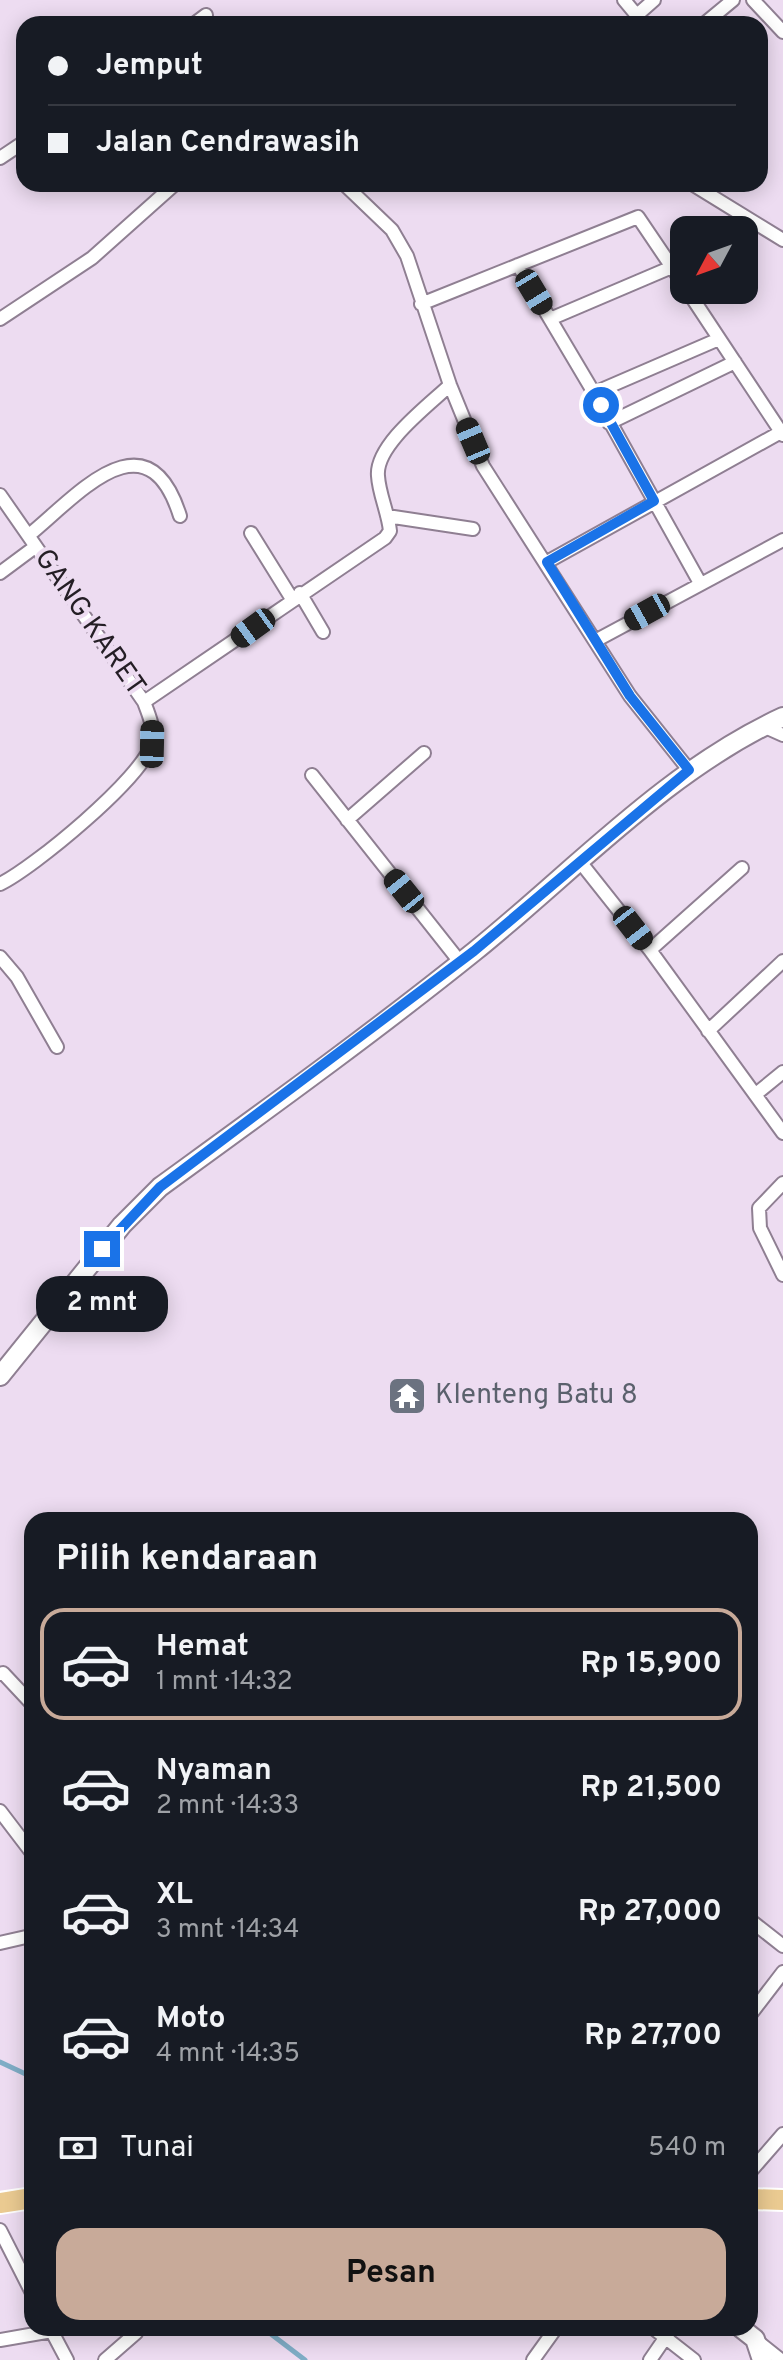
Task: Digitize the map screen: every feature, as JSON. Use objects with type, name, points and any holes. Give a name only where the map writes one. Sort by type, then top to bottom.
[{"type":"main road","points":[[0,2203],[24,2199]]},
{"type":"main road","points":[[758,2199],[783,2200]]},
{"type":"street","points":[[624,0],[637,16]]},
{"type":"street","points":[[714,16],[733,0]]},
{"type":"street","points":[[753,0],[783,32]]},
{"type":"street","points":[[0,319],[92,258],[166,192]]},
{"type":"street","points":[[354,192],[392,230],[407,256],[450,385],[483,466],[630,696],[689,770]]},
{"type":"street","points":[[705,192],[783,240]]},
{"type":"street","points":[[421,304],[638,217],[670,264]]},
{"type":"street","points":[[518,265],[700,583]]},
{"type":"street","points":[[550,319],[670,268]]},
{"type":"street","points":[[547,562],[782,433],[696,304]]},
{"type":"street","points":[[594,393],[719,339]]},
{"type":"street","points":[[609,423],[735,362]]},
{"type":"street","points":[[144,702],[385,538],[390,531],[377,473],[386,447],[450,385]]},
{"type":"street","points":[[0,573],[89,482],[117,466],[133,465],[163,480],[172,489],[180,516]]},
{"type":"street","name":"GANG KARET","points":[[0,495],[144,702],[152,723],[152,744],[124,784],[58,843],[0,884]]},
{"type":"street","points":[[387,516],[473,529]]},
{"type":"street","points":[[251,533],[323,632]]},
{"type":"street","points":[[595,641],[783,540]]},
{"type":"street","points":[[0,1376],[122,1225],[160,1187],[460,962],[689,770],[741,735],[783,717]]},
{"type":"street","points":[[763,726],[783,735]]},
{"type":"street","points":[[347,820],[424,753]]},
{"type":"street","points":[[312,775],[460,962]]},
{"type":"street","points":[[581,863],[650,950],[783,1133]]},
{"type":"street","points":[[650,950],[742,868]]},
{"type":"street","points":[[0,957],[17,977],[57,1047]]},
{"type":"street","points":[[708,1031],[783,961]]},
{"type":"street","points":[[756,1094],[783,1072]]},
{"type":"street","points":[[783,1183],[759,1208],[758,1218],[783,1275]]},
{"type":"street","points":[[0,1674],[3,1673],[24,1695]]},
{"type":"street","points":[[0,1811],[24,1842]]},
{"type":"street","points":[[758,1926],[783,1946]]},
{"type":"street","points":[[0,1943],[24,1937]]},
{"type":"street","points":[[758,2005],[783,1972]]},
{"type":"street","points":[[758,2163],[783,2134]]},
{"type":"street","points":[[0,2230],[24,2277]]},
{"type":"street","points":[[0,2340],[24,2335]]},
{"type":"street","points":[[54,2336],[67,2360]]},
{"type":"street","points":[[105,2360],[133,2336]]},
{"type":"street","points":[[533,2360],[550,2336]]},
{"type":"street","points":[[650,2360],[667,2336]]},
{"type":"street","points":[[672,2336],[694,2360]]},
{"type":"street","points":[[749,2336],[762,2360]]},
{"type":"street","points":[[751,2336],[781,2360]]},
{"type":"waterway","points":[[0,2062],[24,2073]]},
{"type":"waterway","points":[[274,2336],[305,2360]]},
{"type":"place","name":"Klenteng Batu 8","points":[[407,1396]]},
{"type":"route","points":[[102,1249],[160,1187],[369,1033],[474,951],[689,770],[630,696],[547,562],[654,501],[601,405]]}]
